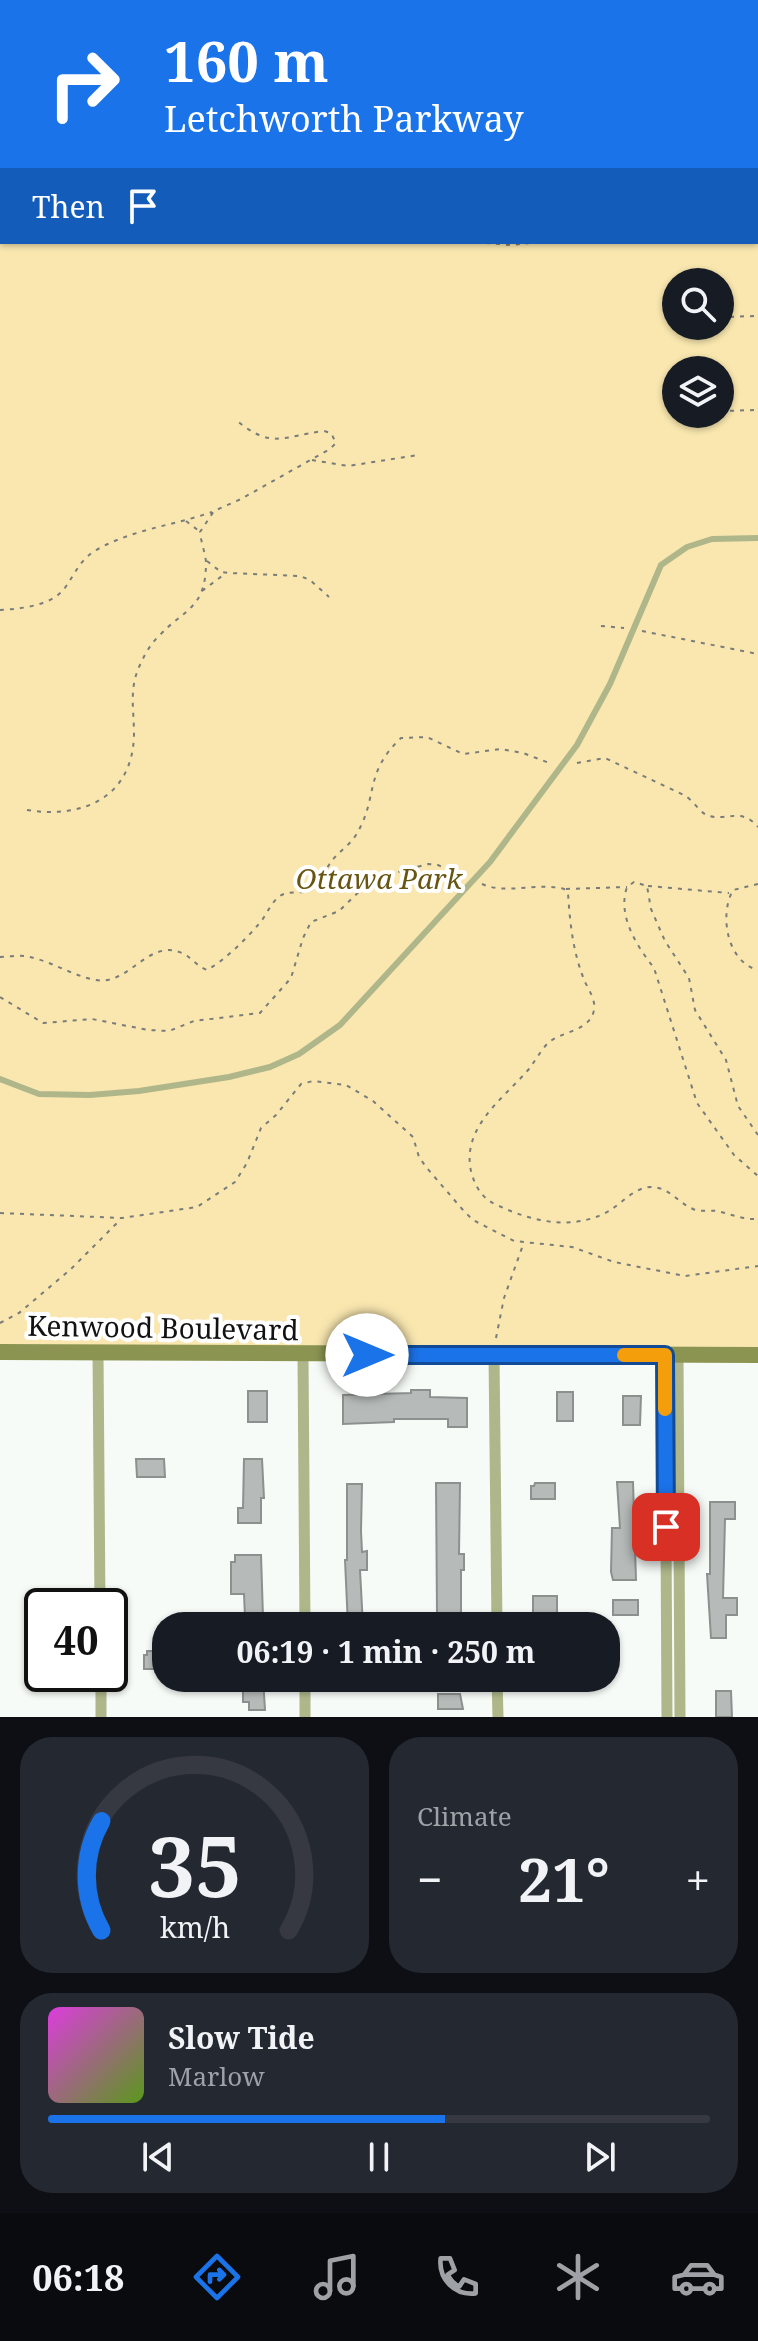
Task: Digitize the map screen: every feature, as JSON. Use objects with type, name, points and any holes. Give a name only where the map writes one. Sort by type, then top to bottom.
[{"type":"street","name":"Kenwood Boulevard","points":[[0,1352],[758,1355]]},
{"type":"street","points":[[98,1353],[100,1588]]},
{"type":"street","points":[[303,1355],[305,1612]]},
{"type":"street","points":[[494,1355],[497,1612]]},
{"type":"street","points":[[667,1717],[672,1355]]},
{"type":"street","points":[[672,1355],[680,1717]]},
{"type":"street","points":[[101,1692],[101,1717]]},
{"type":"street","points":[[305,1692],[305,1717]]},
{"type":"street","points":[[497,1692],[498,1717]]},
{"type":"lane","points":[[0,1079],[39,1094],[90,1095],[229,1077],[270,1067],[299,1054],[340,1025],[490,862],[577,745],[610,684],[661,565],[687,547],[712,539],[758,538]]},
{"type":"path","points":[[499,244],[520,244]]},
{"type":"path","points":[[734,317],[758,316]]},
{"type":"path","points":[[734,411],[758,410]]},
{"type":"path","points":[[0,610],[33,606],[58,595],[81,560],[101,547],[135,533],[214,511],[241,499],[336,443],[331,433],[324,431],[268,440],[253,434],[236,420]]},
{"type":"path","points":[[310,460],[348,466],[418,455]]},
{"type":"path","points":[[200,532],[214,511]]},
{"type":"path","points":[[27,810],[57,813],[97,804],[127,768],[133,747],[132,696],[139,667],[158,636],[193,608],[201,592],[206,560],[200,532],[186,521]]},
{"type":"path","points":[[206,560],[227,573],[300,576],[310,580],[329,597]]},
{"type":"path","points":[[201,592],[227,573]]},
{"type":"path","points":[[601,626],[634,629],[758,654]]},
{"type":"path","points":[[0,957],[24,956],[96,980],[118,978],[154,953],[166,950],[183,953],[195,965],[207,970],[218,964],[258,925],[277,898],[288,892],[310,891],[318,885],[330,863],[355,837],[368,811],[376,770],[386,752],[401,738],[427,737],[463,754],[501,749],[561,766],[605,758],[684,795],[709,817],[742,816],[751,819],[758,827]]},
{"type":"path","points":[[0,997],[43,1023],[92,1019],[148,1030],[169,1031],[194,1021],[260,1013],[291,978],[311,922],[339,911],[366,885],[380,877],[428,864],[501,889],[518,886],[564,889],[627,887],[634,882],[731,894]]},
{"type":"path","points":[[758,884],[739,887],[731,894],[726,932],[742,960],[758,970]]},
{"type":"path","points":[[647,886],[651,909],[665,941],[689,978],[695,1010],[726,1060],[738,1106],[758,1135]]},
{"type":"path","points":[[627,887],[623,909],[628,925],[654,968],[697,1103],[734,1155],[758,1176]]},
{"type":"path","points":[[564,889],[568,893],[577,961],[594,1003],[594,1012],[581,1027],[547,1044],[476,1129],[469,1155],[476,1187],[493,1204],[528,1219],[560,1223],[609,1211],[644,1187],[665,1190],[694,1210],[715,1211],[744,1220],[758,1219]]},
{"type":"path","points":[[0,1213],[122,1218],[197,1207],[225,1191],[242,1174],[261,1128],[301,1084],[313,1081],[346,1085],[373,1101],[413,1137],[419,1157],[426,1167],[473,1220],[500,1235],[524,1243],[572,1247],[614,1262],[685,1276],[758,1266]]},
{"type":"path","points":[[0,1323],[19,1313],[71,1269],[122,1218]]},
{"type":"path","points":[[494,1355],[498,1318],[524,1243]]},
{"type":"green space","name":"Ottawa Park","points":[[0,244],[758,244],[758,1347],[0,1344]]},
{"type":"building","points":[[411,1390],[430,1390],[430,1397],[467,1398],[467,1427],[448,1427],[448,1419],[394,1419],[394,1422],[343,1424],[343,1395],[411,1393]]},
{"type":"building","points":[[248,1391],[267,1391],[267,1422],[248,1422]]},
{"type":"building","points":[[557,1392],[573,1392],[573,1421],[557,1421]]},
{"type":"building","points":[[623,1396],[641,1396],[640,1425],[623,1425]]},
{"type":"building","points":[[136,1459],[164,1459],[165,1477],[137,1477]]},
{"type":"building","points":[[244,1459],[262,1459],[264,1498],[261,1498],[261,1523],[238,1523],[238,1508],[243,1508]]},
{"type":"building","points":[[617,1482],[633,1482],[636,1580],[613,1580],[611,1572],[612,1528],[620,1528]]},
{"type":"building","points":[[436,1483],[460,1483],[459,1554],[464,1554],[461,1612],[437,1612]]},
{"type":"building","points":[[535,1483],[555,1483],[555,1499],[531,1499],[531,1486]]},
{"type":"building","points":[[347,1484],[362,1484],[362,1552],[367,1551],[367,1570],[360,1570],[362,1612],[347,1612]]},
{"type":"building","points":[[710,1502],[735,1502],[735,1519],[725,1519],[723,1598],[737,1598],[737,1615],[726,1615],[726,1638],[711,1638],[707,1574],[710,1574]]},
{"type":"building","points":[[235,1555],[261,1555],[263,1612],[245,1612],[244,1594],[231,1594],[231,1562],[235,1562]]},
{"type":"building","points":[[533,1596],[557,1596],[557,1612],[533,1612]]},
{"type":"building","points":[[613,1600],[638,1600],[638,1615],[613,1612]]},
{"type":"building","points":[[147,1651],[152,1651],[152,1669],[144,1669],[144,1655]]},
{"type":"building","points":[[716,1691],[731,1691],[732,1717],[716,1717]]},
{"type":"building","points":[[243,1692],[264,1692],[265,1710],[249,1710],[249,1702],[243,1702]]},
{"type":"building","points":[[438,1694],[460,1694],[463,1709],[438,1709]]},
{"type":"waterway","points":[[689,0],[699,0]]},
{"type":"slow traffic","points":[[624,1355],[665,1355],[665,1409]]},
{"type":"route","points":[[367,1355],[665,1355],[666,1527]]}]
